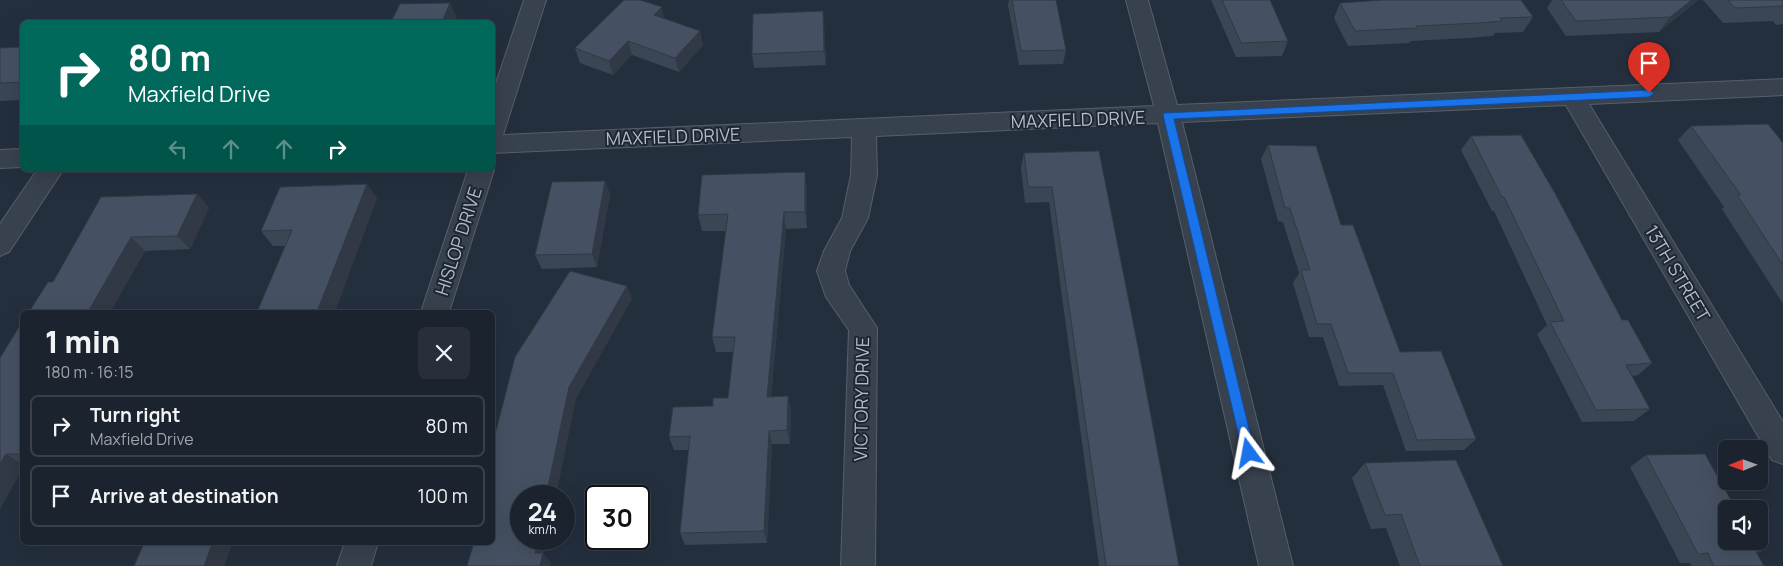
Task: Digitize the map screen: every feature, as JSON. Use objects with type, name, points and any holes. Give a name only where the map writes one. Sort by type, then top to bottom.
[{"type":"street","points":[[495,124],[535,0]]},
{"type":"street","points":[[1137,0],[1168,115],[1276,566]]},
{"type":"street","name":"MAXFIELD DRIVE","points":[[495,144],[1783,87]]},
{"type":"street","name":"13TH STREET","points":[[1573,97],[1783,450]]},
{"type":"street","name":"VICTORY DRIVE","points":[[858,566],[863,328],[836,289],[831,271],[837,251],[854,218],[864,175],[864,128]]},
{"type":"street","points":[[0,159],[20,158]]},
{"type":"street","points":[[0,245],[49,172]]},
{"type":"street","name":"HISLOP DRIVE","points":[[436,310],[480,172]]},
{"type":"street","points":[[354,566],[361,545]]},
{"type":"building","points":[[624,0],[640,0],[662,7],[654,15],[700,31],[675,58],[628,41],[609,61],[575,48]]},
{"type":"building","points":[[1012,0],[1056,0],[1066,50],[1021,51]]},
{"type":"building","points":[[1222,0],[1270,0],[1288,41],[1241,43]]},
{"type":"building","points":[[1383,0],[1521,0],[1533,17],[1500,18],[1502,21],[1478,23],[1416,26],[1417,28],[1355,31],[1340,3]]},
{"type":"building","points":[[1561,0],[1692,0],[1670,17],[1576,21]]},
{"type":"building","points":[[1728,0],[1783,0],[1783,6],[1735,8]]},
{"type":"building","points":[[450,3],[443,20],[392,20],[400,4]]},
{"type":"building","points":[[823,11],[824,51],[752,54],[753,14]]},
{"type":"building","points":[[20,47],[20,82],[0,83],[0,48]]},
{"type":"building","points":[[1768,124],[1783,143],[1783,265],[1737,195],[1741,195],[1691,126]]},
{"type":"building","points":[[1521,135],[1556,195],[1622,320],[1628,320],[1652,363],[1626,365],[1650,409],[1596,410],[1550,322],[1564,321],[1504,197],[1502,197],[1471,136]]},
{"type":"building","points":[[1268,145],[1316,146],[1341,225],[1353,225],[1400,352],[1441,351],[1476,439],[1417,440],[1393,373],[1348,373],[1331,324],[1317,324],[1301,270],[1310,270],[1290,208],[1285,208]]},
{"type":"building","points":[[1099,151],[1179,566],[1106,566],[1052,187],[1028,187],[1024,153]]},
{"type":"building","points":[[805,172],[805,212],[784,212],[767,397],[788,396],[787,430],[769,431],[764,531],[680,533],[690,436],[669,437],[673,407],[713,406],[713,398],[728,398],[735,337],[712,337],[728,214],[698,215],[702,175]]},
{"type":"building","points":[[605,181],[592,254],[535,255],[552,182]]},
{"type":"building","points":[[367,184],[318,310],[258,310],[292,230],[261,231],[280,187]]},
{"type":"building","points":[[197,194],[177,236],[131,237],[89,310],[30,310],[48,282],[53,282],[101,197]]},
{"type":"building","points":[[570,271],[627,286],[569,387],[548,485],[510,485],[510,550],[536,550],[535,553],[543,553],[540,566],[467,566],[473,545],[495,545],[495,434],[515,357]]},
{"type":"building","points":[[20,325],[20,454],[6,454],[0,464],[0,358]]},
{"type":"building","points":[[1705,454],[1718,477],[1718,490],[1725,490],[1731,500],[1718,500],[1718,550],[1760,550],[1756,552],[1764,566],[1714,566],[1708,553],[1698,554],[1646,455]]},
{"type":"building","points":[[1456,460],[1503,566],[1420,566],[1401,514],[1385,515],[1365,463]]},
{"type":"building","points":[[143,545],[212,545],[204,566],[134,566]]},
{"type":"route","points":[[1249,453],[1168,115],[1649,93]]}]
